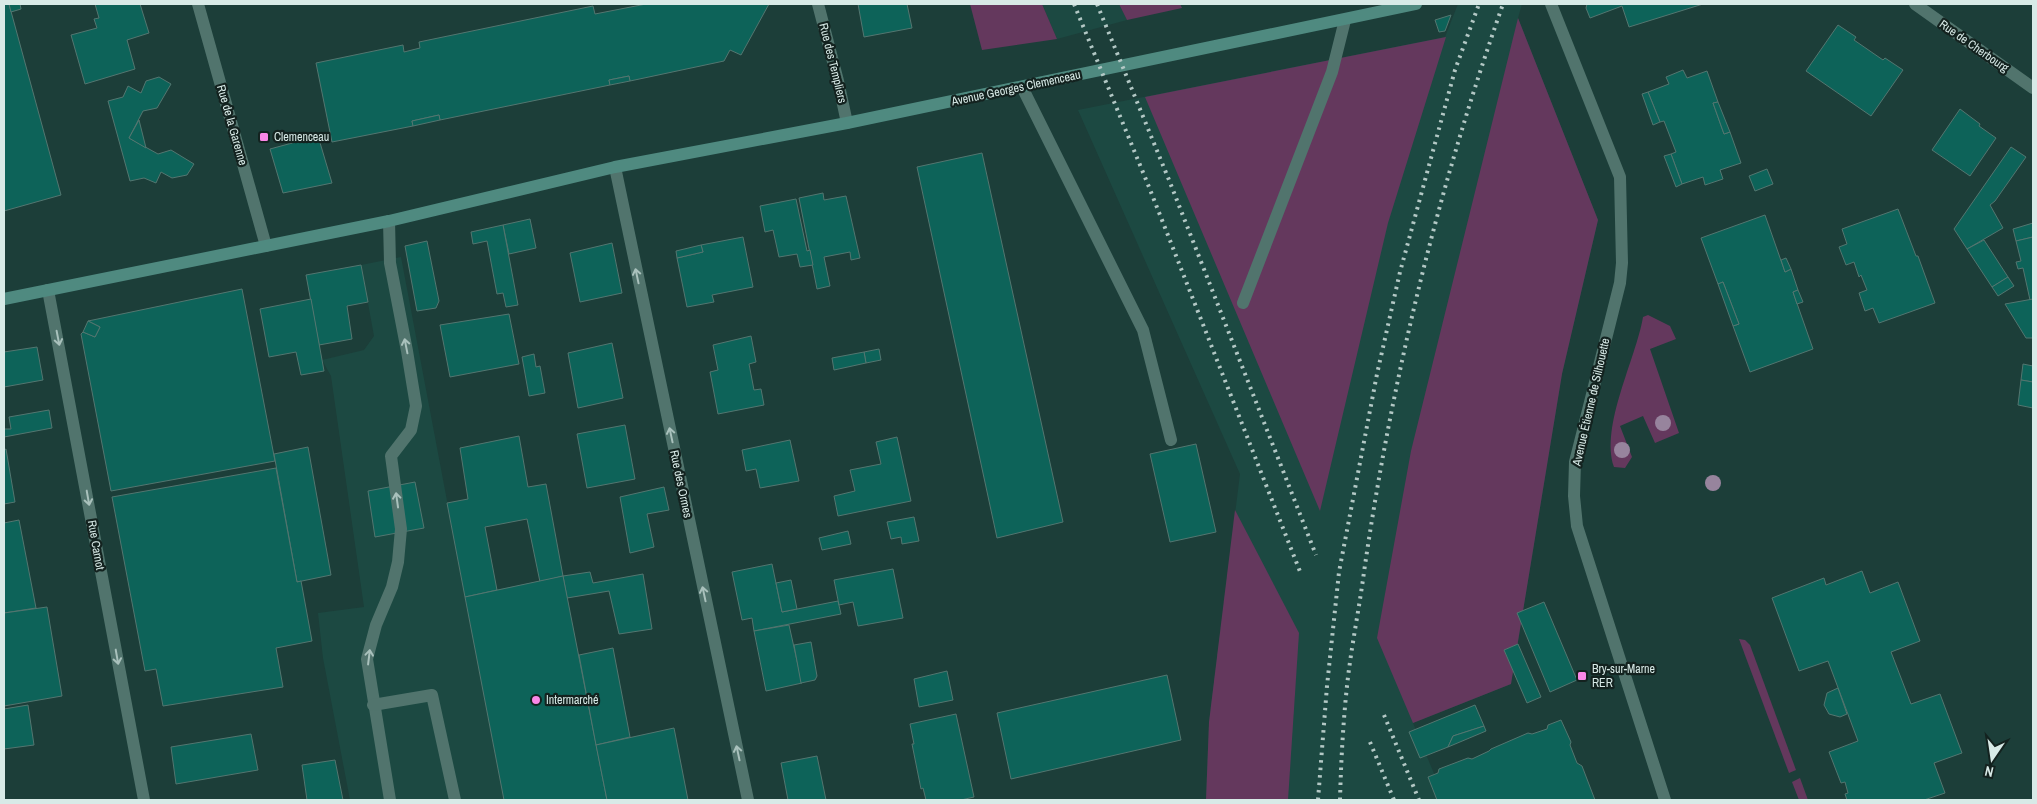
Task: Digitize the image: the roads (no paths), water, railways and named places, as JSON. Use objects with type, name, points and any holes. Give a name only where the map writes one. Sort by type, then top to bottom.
[{"type":"main road","name":"Avenue Georges Clemenceau","points":[[4,299],[389,221],[615,167],[847,123],[1416,4]]},
{"type":"street","name":"Rue de la Garenne","points":[[198,4],[266,246]]},
{"type":"street","name":"Rue des Templiers","points":[[818,4],[847,123]]},
{"type":"street","name":"Avenue Étienne de Silhouette","points":[[1551,4],[1620,177],[1622,263],[1620,283],[1575,462],[1574,496],[1577,526],[1665,800]]},
{"type":"street","name":"Rue de Cherbourg","points":[[1915,4],[2033,88]]},
{"type":"street","points":[[1243,303],[1332,72],[1345,20]]},
{"type":"street","points":[[1022,87],[1143,330],[1171,440]]},
{"type":"street","name":"Rue des Ormes","points":[[615,167],[748,800]]},
{"type":"street","points":[[389,221],[390,263],[416,406],[411,430],[391,456],[402,529],[398,562],[392,587],[376,625],[367,659],[390,800]]},
{"type":"street","name":"Rue Carnot","points":[[48,290],[144,800]]},
{"type":"street","points":[[374,705],[432,695],[455,800]]},
{"type":"railway","points":[[1074,4],[1149,187],[1301,574]]},
{"type":"railway","points":[[1097,4],[1169,180],[1316,555]]},
{"type":"railway","points":[[1318,800],[1339,572],[1377,374],[1400,272],[1455,70],[1479,4]]},
{"type":"railway","points":[[1340,800],[1343,729],[1349,672],[1375,499],[1388,427],[1403,356],[1438,214],[1458,144],[1503,4]]},
{"type":"railway","points":[[1384,715],[1419,800]]},
{"type":"railway","points":[[1370,742],[1394,800]]},
{"type":"place","name":"Clemenceau","points":[[264,137]]},
{"type":"place","name":"Bry-sur-Marne RER","points":[[1582,676]]},
{"type":"place","name":"Intermarché","points":[[536,700]]}]
